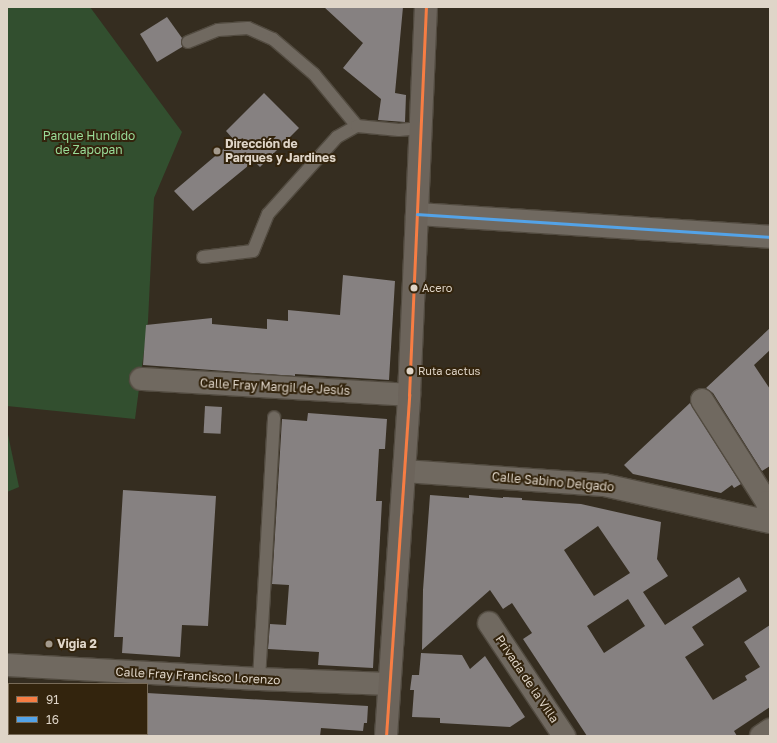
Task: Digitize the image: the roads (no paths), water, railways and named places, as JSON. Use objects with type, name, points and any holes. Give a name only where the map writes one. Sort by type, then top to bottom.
[{"type":"main road","points":[[386,736],[409,395],[426,7]]},
{"type":"street","points":[[417,214],[770,237]]},
{"type":"street","name":"Calle Fray Margil de Jesús","points":[[141,379],[409,395]]},
{"type":"street","points":[[702,400],[767,502],[770,519]]},
{"type":"street","name":"Calle Sabino Delgado","points":[[404,471],[604,485],[770,522]]},
{"type":"street","name":"Privada de la Villa","points":[[489,623],[564,736]]},
{"type":"street","name":"Calle Fray Francisco Lorenzo","points":[[7,665],[259,679],[389,684]]},
{"type":"street","points":[[761,736],[770,730]]},
{"type":"lane","points":[[188,42],[218,30],[248,28],[273,39],[314,74],[357,126]]},
{"type":"lane","points":[[203,257],[253,251],[268,214],[337,138],[357,126],[399,130],[421,128]]},
{"type":"lane","points":[[259,679],[274,417]]},
{"type":"place","name":"Dirección de Parques y Jardines","points":[[217,151]]},
{"type":"place","name":"Acero","points":[[414,288]]},
{"type":"place","name":"Ruta cactus","points":[[410,371]]},
{"type":"place","name":"Vigia 2","points":[[49,644]]},
{"type":"park label","name":"Parque Hundido de Zapopan","points":[[89,143]]}]
